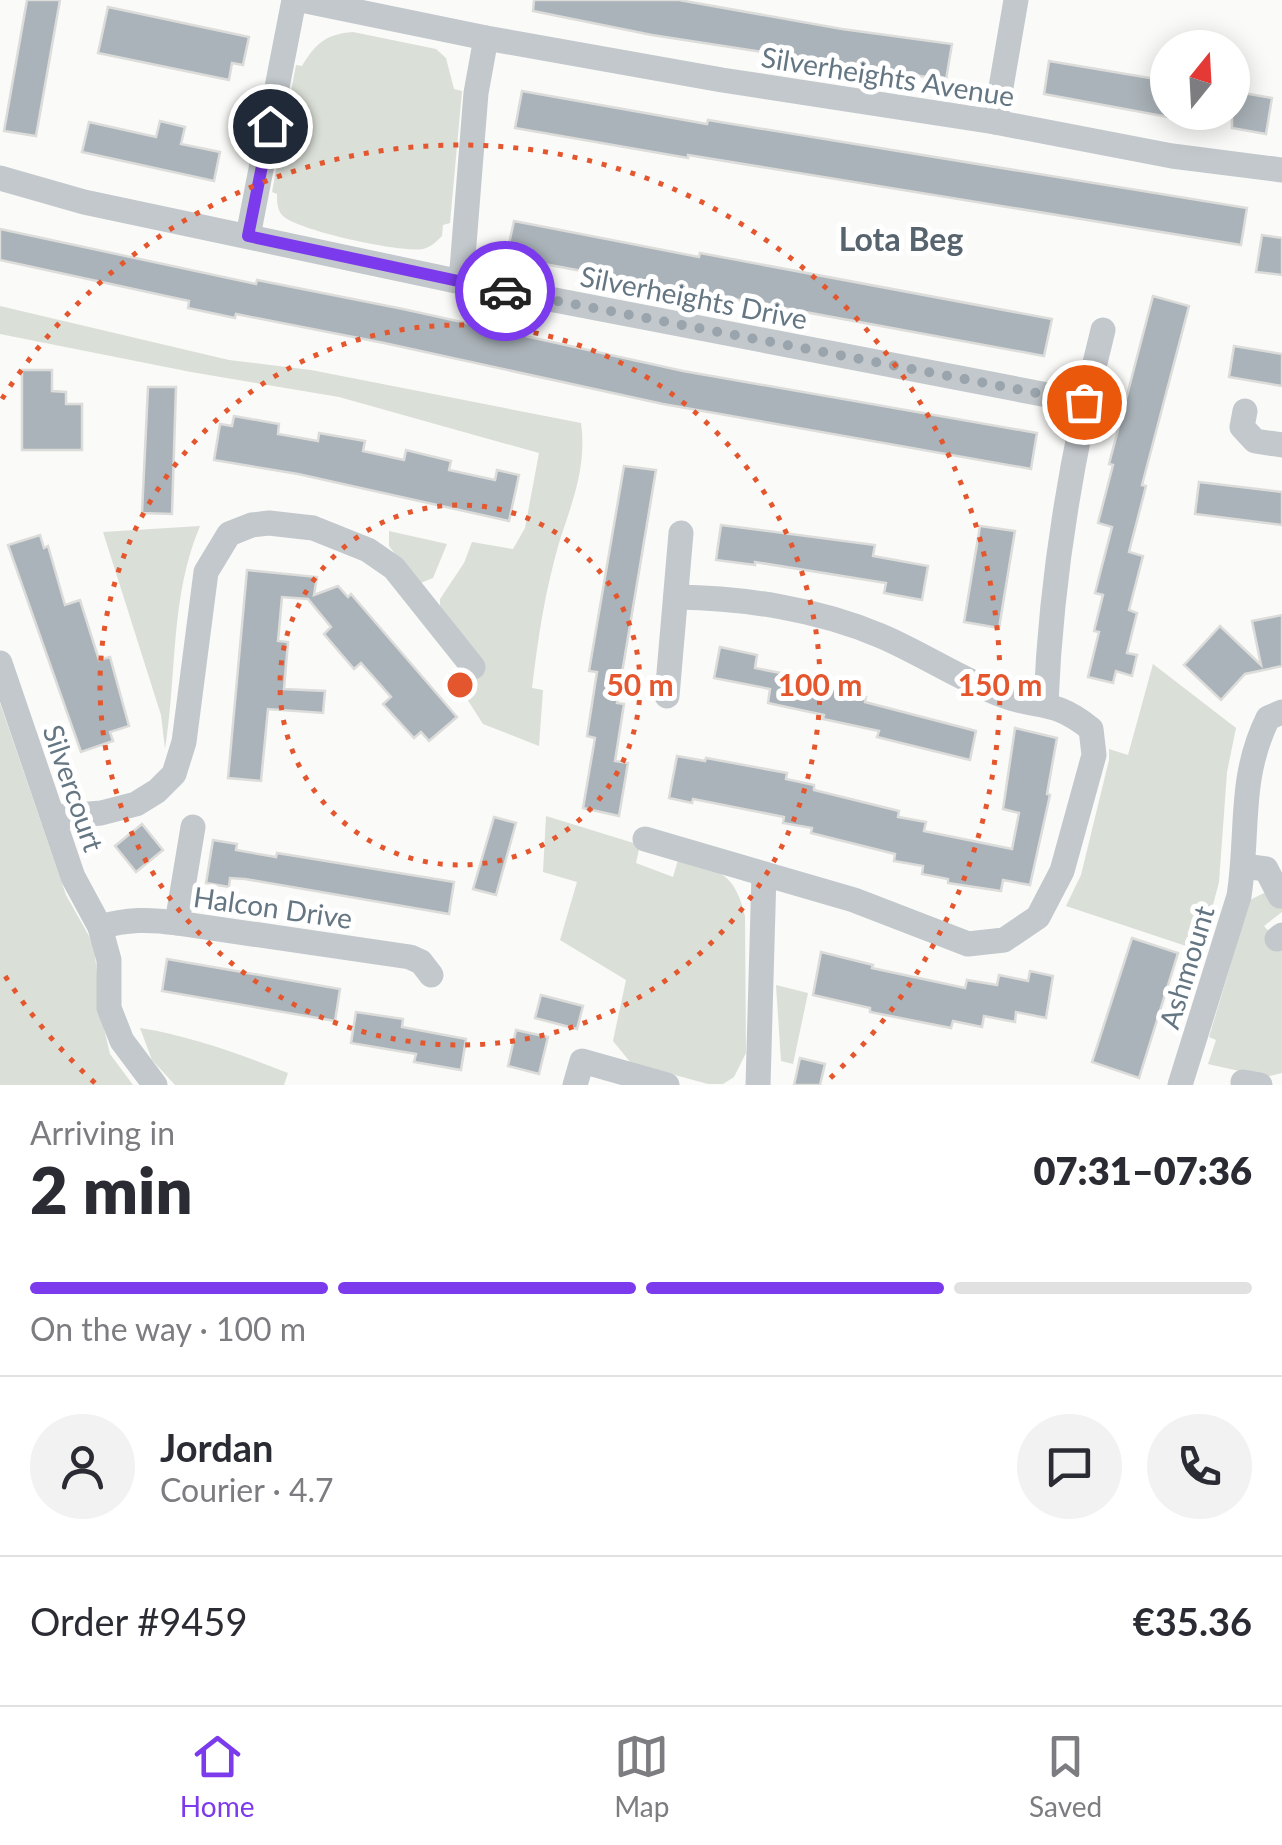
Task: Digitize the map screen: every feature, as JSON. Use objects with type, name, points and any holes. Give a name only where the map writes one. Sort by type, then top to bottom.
[{"type":"street","name":"Silverheights Avenue","points":[[248,236],[298,0],[722,80],[994,122],[1172,156],[1282,170]]},
{"type":"street","points":[[994,122],[1016,0]]},
{"type":"street","points":[[461,282],[476,94],[486,38]]},
{"type":"street","name":"Silverheights Drive","points":[[0,178],[84,202],[461,282],[1084,402]]},
{"type":"street","points":[[1046,703],[1064,515],[1084,402],[1103,330]]},
{"type":"street","points":[[1245,411],[1242,427],[1255,440],[1282,445]]},
{"type":"street","points":[[54,817],[101,813],[136,804],[158,791],[174,774],[184,742],[206,572],[229,534],[252,525],[313,528],[368,550],[394,568],[473,667]]},
{"type":"street","points":[[667,696],[681,533]]},
{"type":"street","points":[[645,838],[854,900],[968,944],[1004,940],[1038,917],[1062,871],[1094,755],[1090,729],[1069,711],[1002,696],[880,635],[838,620],[718,598],[677,597]]},
{"type":"street","name":"Silvercourt","points":[[0,664],[72,877],[100,927],[109,960],[110,1008],[122,1041],[155,1085]]},
{"type":"street","name":"Ashmount","points":[[1180,1085],[1239,896],[1253,749],[1268,718],[1282,712]]},
{"type":"street","points":[[177,923],[192,827]]},
{"type":"street","points":[[1244,866],[1266,869],[1280,896]]},
{"type":"street","points":[[758,1085],[764,874]]},
{"type":"street","name":"Halcon Drive","points":[[100,927],[122,920],[177,923],[410,958],[421,962],[432,975]]},
{"type":"street","points":[[576,1085],[582,1062],[668,1085]]},
{"type":"shaded area","points":[[353,32],[436,49],[446,58],[454,89],[462,91],[450,223],[443,225],[442,236],[426,248],[374,244],[309,228],[283,216],[277,194],[272,192],[296,65],[302,66],[317,46],[329,38]]},
{"type":"shaded area","points":[[0,306],[229,360],[311,370],[581,423],[580,470],[550,579],[534,669],[532,688],[543,690],[539,746],[483,724],[467,699],[478,655],[440,606],[440,599],[464,563],[472,542],[513,549],[525,528],[539,453],[339,397],[0,334]]},
{"type":"shaded area","points":[[200,526],[179,608],[165,749],[161,715],[103,532]]},
{"type":"shaded area","points":[[389,531],[447,544],[433,578],[418,584],[389,546]]},
{"type":"shaded area","points":[[1153,664],[1236,728],[1227,772],[1219,882],[1201,951],[1066,906],[1081,875],[1109,749],[1128,755]]},
{"type":"shaded area","points":[[0,703],[66,895],[94,945],[101,1016],[110,1054],[133,1085],[0,1085]]},
{"type":"shaded area","points":[[546,816],[640,845],[636,863],[673,877],[678,860],[704,866],[723,875],[736,890],[745,916],[746,1053],[734,1077],[723,1084],[708,1084],[631,1063],[613,1041],[626,980],[560,940],[577,882],[543,872]]},
{"type":"shaded area","points":[[1266,892],[1282,898],[1282,912],[1264,926],[1282,946],[1282,1073],[1266,1077],[1208,1064],[1216,1040],[1209,1037],[1250,900]]},
{"type":"shaded area","points":[[776,985],[808,993],[793,1064],[781,1061]]},
{"type":"shaded area","points":[[140,1028],[196,1041],[288,1073],[284,1085],[175,1085],[152,1060]]},
{"type":"building","points":[[27,0],[60,0],[36,136],[4,131]]},
{"type":"building","points":[[534,0],[679,0],[952,44],[946,80],[652,35],[533,11]]},
{"type":"building","points":[[108,7],[249,37],[243,65],[232,63],[229,80],[98,53]]},
{"type":"building","points":[[1049,61],[1150,78],[1150,114],[1044,94]]},
{"type":"building","points":[[522,91],[707,124],[708,120],[1247,208],[1241,245],[515,128]]},
{"type":"building","points":[[1250,94],[1272,98],[1266,134],[1243,130],[1250,130]]},
{"type":"building","points":[[160,121],[185,127],[181,144],[220,152],[214,181],[82,152],[89,122],[156,137]]},
{"type":"building","points":[[514,221],[1052,319],[1044,356],[506,257]]},
{"type":"building","points":[[0,229],[256,284],[257,280],[403,309],[683,371],[1037,433],[1031,469],[663,404],[384,343],[188,308],[189,301],[0,260]]},
{"type":"building","points":[[1262,235],[1282,238],[1282,275],[1256,272]]},
{"type":"building","points":[[1153,296],[1189,306],[1142,485],[1146,486],[1129,552],[1143,556],[1129,610],[1137,613],[1127,653],[1137,655],[1132,676],[1116,671],[1113,683],[1088,677],[1103,595],[1095,593],[1112,527],[1098,523],[1113,465],[1109,464]]},
{"type":"building","points":[[1234,346],[1282,354],[1282,386],[1229,377]]},
{"type":"building","points":[[22,370],[52,370],[52,391],[66,392],[66,404],[82,404],[82,450],[22,450]]},
{"type":"building","points":[[148,387],[176,387],[172,514],[142,513]]},
{"type":"building","points":[[234,416],[279,424],[278,434],[318,441],[319,433],[365,441],[363,451],[404,460],[406,450],[451,461],[449,470],[495,480],[497,470],[519,475],[509,521],[298,474],[214,460],[220,424],[232,426]]},
{"type":"building","points":[[624,466],[656,470],[617,703],[624,704],[615,761],[628,763],[619,816],[583,808],[595,738],[587,736],[597,672],[589,671]]},
{"type":"building","points":[[1199,482],[1282,492],[1282,525],[1195,514]]},
{"type":"building","points":[[721,525],[875,545],[873,556],[928,566],[922,600],[884,593],[886,583],[755,562],[716,560]]},
{"type":"building","points":[[980,526],[1015,531],[999,628],[964,622]]},
{"type":"building","points":[[40,535],[44,548],[48,546],[65,605],[80,600],[99,660],[110,657],[129,726],[110,732],[113,741],[81,752],[8,545]]},
{"type":"building","points":[[247,570],[317,577],[314,595],[338,586],[348,597],[351,594],[457,717],[429,741],[421,732],[414,738],[383,704],[391,697],[361,663],[354,669],[324,634],[331,627],[308,599],[282,597],[278,641],[288,642],[284,689],[325,691],[323,713],[268,709],[261,781],[228,778]]},
{"type":"building","points":[[1282,615],[1282,666],[1245,674],[1221,700],[1184,665],[1220,626],[1261,665],[1252,621]]},
{"type":"building","points":[[720,647],[757,655],[755,668],[811,679],[810,683],[866,697],[865,702],[976,731],[970,760],[877,737],[879,731],[823,719],[824,715],[768,703],[770,689],[714,678]]},
{"type":"building","points":[[1015,728],[1057,738],[1047,794],[1050,795],[1030,885],[1003,880],[1001,891],[948,883],[948,879],[922,874],[923,866],[894,861],[895,854],[811,833],[812,828],[783,823],[784,817],[669,798],[677,756],[705,761],[706,758],[787,773],[786,779],[814,785],[814,790],[899,811],[898,817],[926,822],[924,831],[1012,849],[1019,813],[1003,809]]},
{"type":"building","points":[[494,817],[516,823],[496,895],[473,889]]},
{"type":"building","points":[[142,824],[163,850],[136,872],[115,846]]},
{"type":"building","points":[[213,840],[237,844],[236,850],[276,857],[277,853],[454,882],[449,914],[245,879],[230,878],[229,887],[206,883]]},
{"type":"building","points":[[1132,938],[1178,953],[1139,1078],[1092,1062]]},
{"type":"building","points":[[821,952],[873,965],[872,968],[965,988],[967,980],[997,985],[999,975],[1028,981],[1030,971],[1053,976],[1046,1018],[1016,1012],[1015,1022],[984,1016],[982,1027],[953,1021],[951,1028],[870,1012],[870,1008],[813,995]]},
{"type":"building","points":[[167,959],[340,989],[335,1021],[162,991]]},
{"type":"building","points":[[541,995],[583,1006],[577,1029],[535,1018]]},
{"type":"building","points":[[356,1012],[403,1019],[402,1027],[466,1039],[461,1070],[414,1062],[416,1054],[351,1043]]},
{"type":"building","points":[[516,1030],[548,1037],[539,1074],[508,1066]]},
{"type":"building","points":[[800,1058],[825,1064],[820,1085],[794,1085]]},
{"type":"way so far","points":[[505,291],[1084,402]]},
{"type":"district","name":"Lota Beg","points":[[901,238]]},
{"type":"route","points":[[270,126],[248,236],[505,291]]}]
